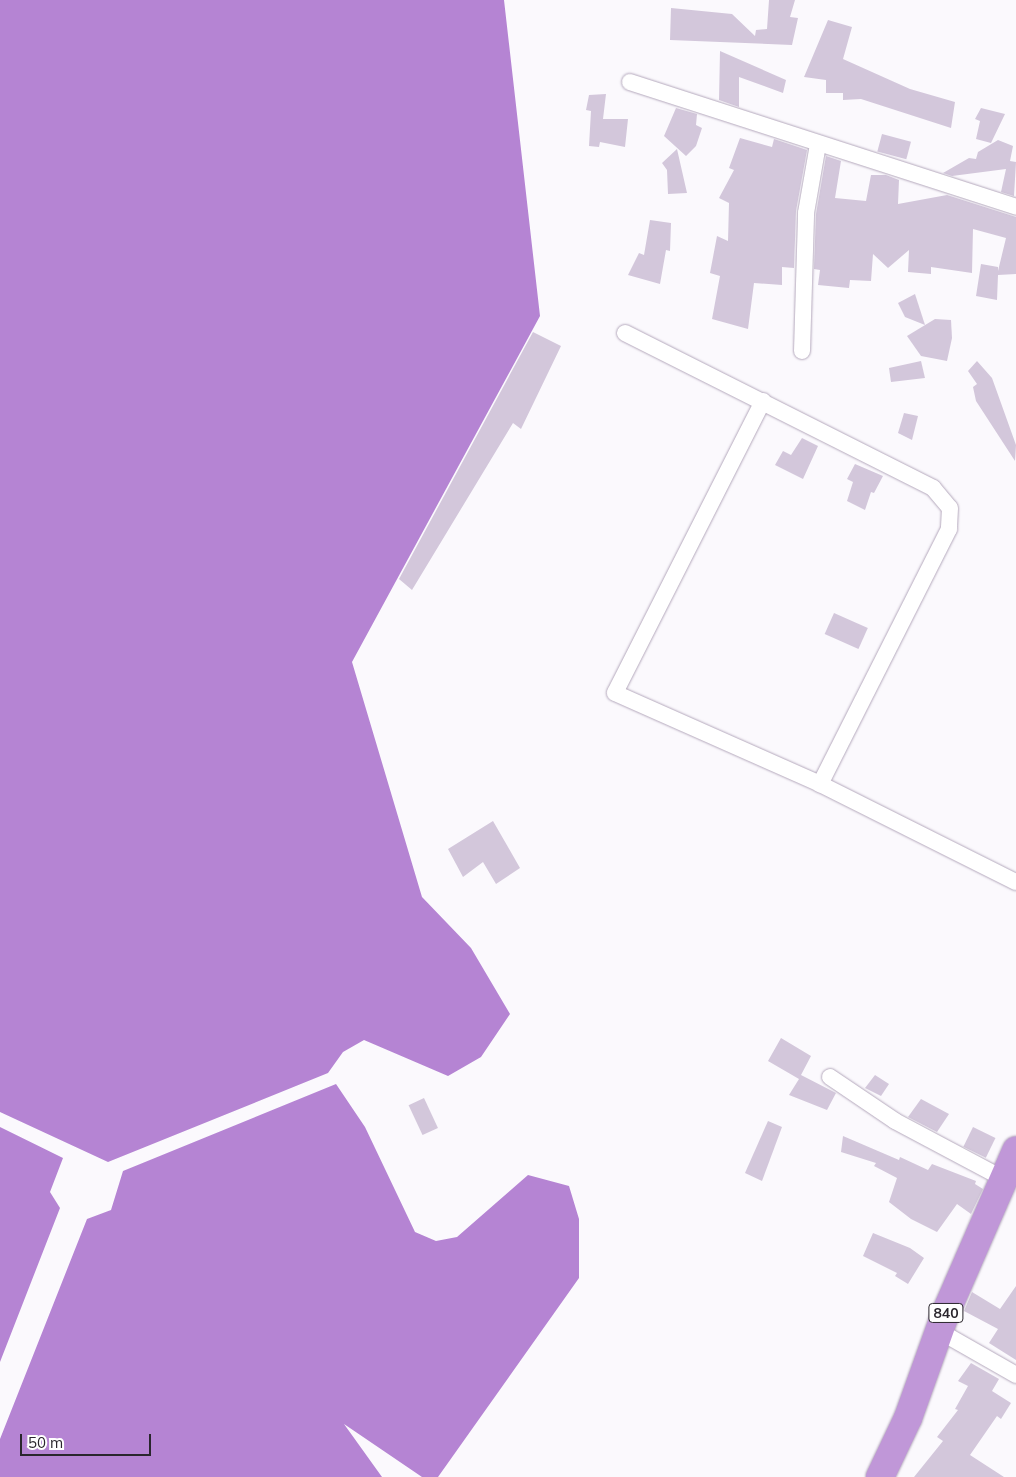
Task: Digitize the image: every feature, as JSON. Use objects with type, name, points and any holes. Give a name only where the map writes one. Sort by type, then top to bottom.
[{"type":"highway","name":"840","points":[[880,1477],[908,1418],[939,1332],[1016,1151]]},
{"type":"street","points":[[630,82],[1016,207]]},
{"type":"street","points":[[802,351],[806,213],[818,144]]},
{"type":"street","points":[[625,333],[933,488],[950,508],[949,529],[820,784]]},
{"type":"street","points":[[763,401],[615,693],[820,784],[1016,882]]},
{"type":"street","points":[[830,1077],[895,1121],[1004,1179]]},
{"type":"street","points":[[939,1332],[1016,1374]]},
{"type":"shaded area","points":[[0,0],[504,0],[540,316],[352,662],[422,897],[471,948],[510,1014],[481,1057],[448,1076],[364,1040],[343,1052],[328,1073],[108,1162],[0,1112]]},
{"type":"shaded area","points":[[336,1084],[365,1127],[415,1232],[436,1241],[457,1237],[528,1175],[569,1186],[579,1219],[579,1278],[438,1477],[422,1477],[344,1424],[382,1477],[0,1477],[0,1439],[87,1219],[111,1210],[123,1171]]},
{"type":"shaded area","points":[[0,1127],[63,1158],[50,1192],[60,1208],[0,1362]]},
{"type":"building","points":[[769,0],[795,0],[790,17],[798,18],[792,45],[670,40],[671,8],[732,14],[755,36],[756,30],[767,29]]},
{"type":"building","points":[[828,20],[852,27],[843,59],[910,89],[955,102],[951,128],[861,99],[843,100],[843,93],[826,93],[826,80],[804,77]]},
{"type":"building","points":[[720,51],[786,80],[783,93],[739,77],[739,107],[719,100]]},
{"type":"building","points":[[606,94],[603,119],[628,119],[625,147],[600,142],[599,147],[589,146],[591,111],[586,110],[589,95]]},
{"type":"building","points":[[676,108],[697,114],[696,125],[702,128],[696,146],[686,156],[664,136]]},
{"type":"building","points":[[981,108],[1005,114],[991,143],[976,139],[980,121],[975,119]]},
{"type":"building","points":[[882,134],[911,142],[906,159],[877,151]]},
{"type":"building","points":[[740,138],[772,147],[774,139],[807,150],[796,211],[794,268],[782,267],[782,285],[754,283],[748,329],[712,319],[720,276],[710,273],[717,236],[728,241],[729,203],[719,198],[734,170],[729,168]]},
{"type":"building","points":[[998,140],[1013,146],[1010,161],[1016,162],[1014,196],[1001,192],[1006,169],[952,176],[943,173],[969,158],[976,159],[978,152]]},
{"type":"building","points":[[677,149],[687,193],[668,194],[667,170],[662,163]]},
{"type":"building","points":[[826,156],[841,161],[835,198],[866,201],[871,175],[886,175],[899,180],[898,204],[947,195],[1016,217],[1016,274],[998,275],[997,300],[976,296],[981,264],[998,267],[998,271],[1006,238],[973,229],[972,273],[931,267],[931,274],[908,272],[909,250],[888,268],[873,254],[871,281],[850,280],[849,288],[818,285],[820,270],[814,269],[816,214]]},
{"type":"building","points":[[650,220],[671,223],[670,251],[666,250],[660,284],[628,275],[639,253],[644,255]]},
{"type":"building","points":[[915,294],[925,325],[905,317],[898,303]]},
{"type":"building","points":[[935,319],[951,320],[952,338],[947,361],[921,356],[907,336]]},
{"type":"building","points":[[533,332],[561,346],[521,429],[513,423],[412,590],[399,579]]},
{"type":"building","points":[[921,361],[925,378],[891,382],[889,368]]},
{"type":"building","points":[[977,361],[992,378],[1016,445],[1015,461],[976,401],[973,387],[977,384],[968,371]]},
{"type":"building","points":[[904,413],[918,416],[912,440],[898,433]]},
{"type":"building","points":[[802,438],[818,446],[803,479],[775,465],[783,451],[791,455]]},
{"type":"building","points":[[855,464],[883,476],[874,493],[871,492],[865,510],[847,501],[853,482],[847,479]]},
{"type":"building","points":[[834,613],[868,628],[858,649],[825,634]]},
{"type":"building","points":[[493,821],[520,868],[496,884],[483,862],[463,877],[448,849]]},
{"type":"building","points":[[781,1038],[811,1056],[801,1075],[836,1093],[827,1110],[789,1095],[799,1079],[768,1061]]},
{"type":"building","points":[[875,1075],[889,1084],[881,1096],[865,1088]]},
{"type":"building","points":[[424,1098],[438,1128],[423,1135],[409,1105]]},
{"type":"building","points":[[921,1099],[949,1114],[937,1132],[908,1117]]},
{"type":"building","points":[[768,1121],[782,1127],[762,1181],[745,1173]]},
{"type":"building","points":[[973,1127],[995,1138],[986,1158],[963,1147]]},
{"type":"building","points":[[843,1136],[899,1160],[900,1157],[928,1170],[932,1164],[976,1181],[975,1184],[983,1189],[971,1214],[957,1204],[937,1232],[911,1219],[889,1202],[897,1178],[874,1166],[876,1163],[841,1152]]},
{"type":"building","points":[[873,1233],[910,1248],[924,1258],[908,1284],[895,1276],[897,1273],[863,1256]]},
{"type":"building","points":[[1016,1286],[1016,1360],[989,1343],[998,1329],[964,1311],[972,1292],[1000,1309]]},
{"type":"building","points":[[971,1363],[999,1379],[992,1391],[1011,1403],[1001,1419],[997,1416],[970,1455],[1004,1477],[914,1477],[943,1441],[937,1437],[958,1410],[955,1409],[968,1386],[958,1381]]}]
